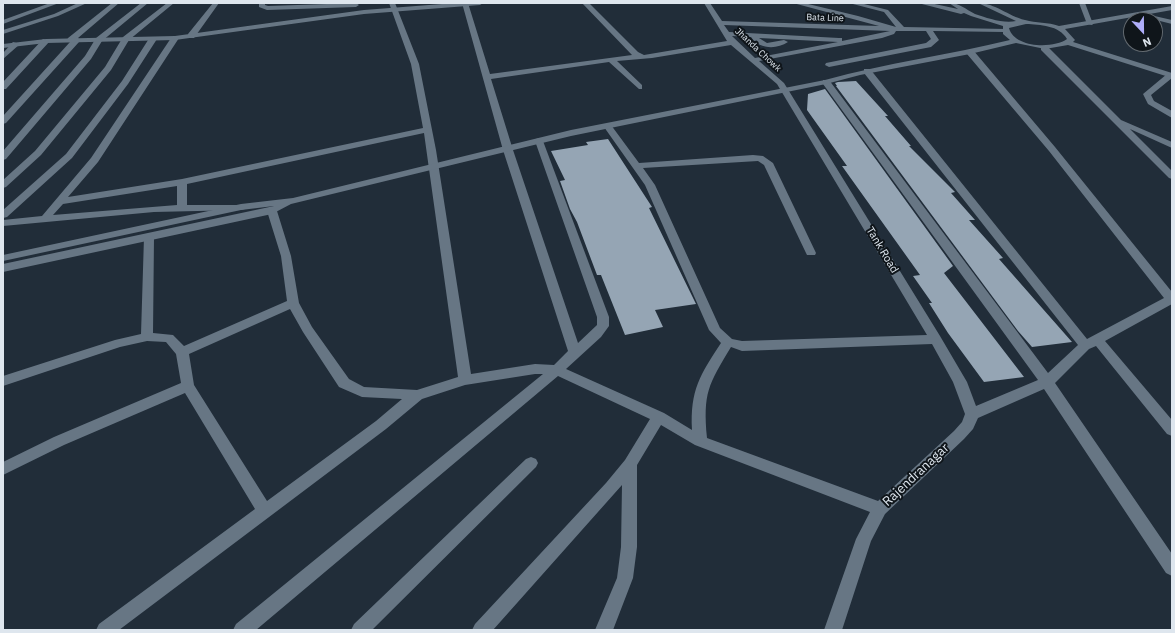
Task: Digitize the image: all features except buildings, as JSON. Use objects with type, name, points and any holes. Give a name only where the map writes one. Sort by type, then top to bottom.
[{"type":"street","points":[[3,22],[56,3]]},
{"type":"street","points":[[3,32],[56,15],[84,3]]},
{"type":"street","points":[[3,121],[74,40],[116,3]]},
{"type":"street","points":[[3,157],[79,68],[100,40],[145,3]]},
{"type":"street","points":[[3,185],[38,153],[108,68],[126,39],[171,3]]},
{"type":"street","points":[[191,36],[216,3]]},
{"type":"street","points":[[262,3],[261,6],[263,7],[355,4],[364,12]]},
{"type":"street","points":[[298,3],[317,6]]},
{"type":"street","points":[[465,3],[508,150],[575,352]]},
{"type":"street","points":[[3,46],[46,41],[175,38],[364,12],[394,6],[480,3]]},
{"type":"street","points":[[586,3],[635,54],[640,56]]},
{"type":"street","name":"Jhanda Chowk","points":[[707,3],[726,34],[733,42],[782,87]]},
{"type":"street","points":[[796,3],[862,18],[898,29]]},
{"type":"street","points":[[852,3],[886,12],[898,29]]},
{"type":"street","points":[[921,3],[973,15]]},
{"type":"street","points":[[952,3],[973,15],[1006,28],[1026,22]]},
{"type":"street","points":[[981,3],[1026,22],[1045,24],[1058,28],[1090,24],[1172,8]]},
{"type":"street","points":[[1082,3],[1090,24]]},
{"type":"street","points":[[394,6],[415,64],[428,130],[465,380]]},
{"type":"street","points":[[1006,28],[1007,35],[1016,41],[1044,48],[1059,47],[1068,37],[1123,22]]},
{"type":"street","name":"Bata Line","points":[[720,23],[898,29],[1006,28]]},
{"type":"street","points":[[1058,28],[1068,37],[1171,74]]},
{"type":"street","points":[[754,60],[888,35],[898,29]]},
{"type":"street","points":[[829,65],[928,45],[935,40],[928,29]]},
{"type":"street","points":[[726,34],[754,36],[758,43],[763,45],[803,38],[857,41]]},
{"type":"street","points":[[44,220],[95,160],[175,38]]},
{"type":"street","points":[[3,215],[69,156],[125,82],[153,39]]},
{"type":"street","points":[[3,87],[46,41]]},
{"type":"street","points":[[571,133],[587,126],[782,87],[826,82],[863,72],[970,52],[1016,41]]},
{"type":"street","points":[[487,77],[640,56],[652,56],[733,42]]},
{"type":"street","points":[[3,57],[16,44]]},
{"type":"street","points":[[1044,48],[1172,176]]},
{"type":"street","points":[[970,52],[1052,149],[1172,299],[1085,346],[1047,382],[972,414]]},
{"type":"street","points":[[612,61],[639,87]]},
{"type":"street","points":[[3,223],[146,210],[241,207],[293,201],[508,150],[571,133],[782,87],[841,71],[863,72],[1085,346]]},
{"type":"street","points":[[1171,74],[1147,94],[1151,102],[1172,115]]},
{"type":"street","points":[[826,82],[1047,382],[1172,568]]},
{"type":"street","name":"Tank Road","points":[[782,87],[936,339],[960,382],[972,414]]},
{"type":"street","points":[[1114,118],[1172,145]]},
{"type":"street","points":[[608,126],[650,185],[715,330],[728,342],[742,346],[936,339]]},
{"type":"street","points":[[59,202],[182,182],[428,130]]},
{"type":"street","points":[[242,630],[557,370],[603,326],[602,317],[539,141]]},
{"type":"street","points":[[637,166],[753,158],[765,160],[768,163],[811,253]]},
{"type":"street","points":[[182,182],[182,209]]},
{"type":"street","points":[[3,268],[272,211],[293,201]]},
{"type":"street","points":[[3,258],[241,207]]},
{"type":"street","points":[[272,211],[286,256],[293,303],[307,329],[344,383],[348,386],[362,392],[417,395],[465,380],[535,369],[557,370],[660,417],[700,441],[880,509]]},
{"type":"street","points":[[147,337],[149,237]]},
{"type":"street","points":[[182,352],[293,303]]},
{"type":"street","points":[[3,381],[119,343],[147,337],[169,338],[182,352],[188,386],[264,510]]},
{"type":"street","points":[[1096,339],[1172,430]]},
{"type":"street","points":[[700,441],[699,412],[701,392],[707,377],[728,342]]},
{"type":"street","points":[[3,469],[59,441],[188,386]]},
{"type":"street","points":[[105,630],[264,510],[381,426],[417,395]]},
{"type":"street","name":"Rajendranagar","points":[[833,630],[864,539],[880,509],[959,435],[968,425],[972,414]]},
{"type":"street","points":[[482,630],[611,488],[630,464],[660,417]]},
{"type":"street","points":[[360,630],[530,463]]},
{"type":"street","points":[[604,630],[625,578],[629,547],[630,464]]}]
